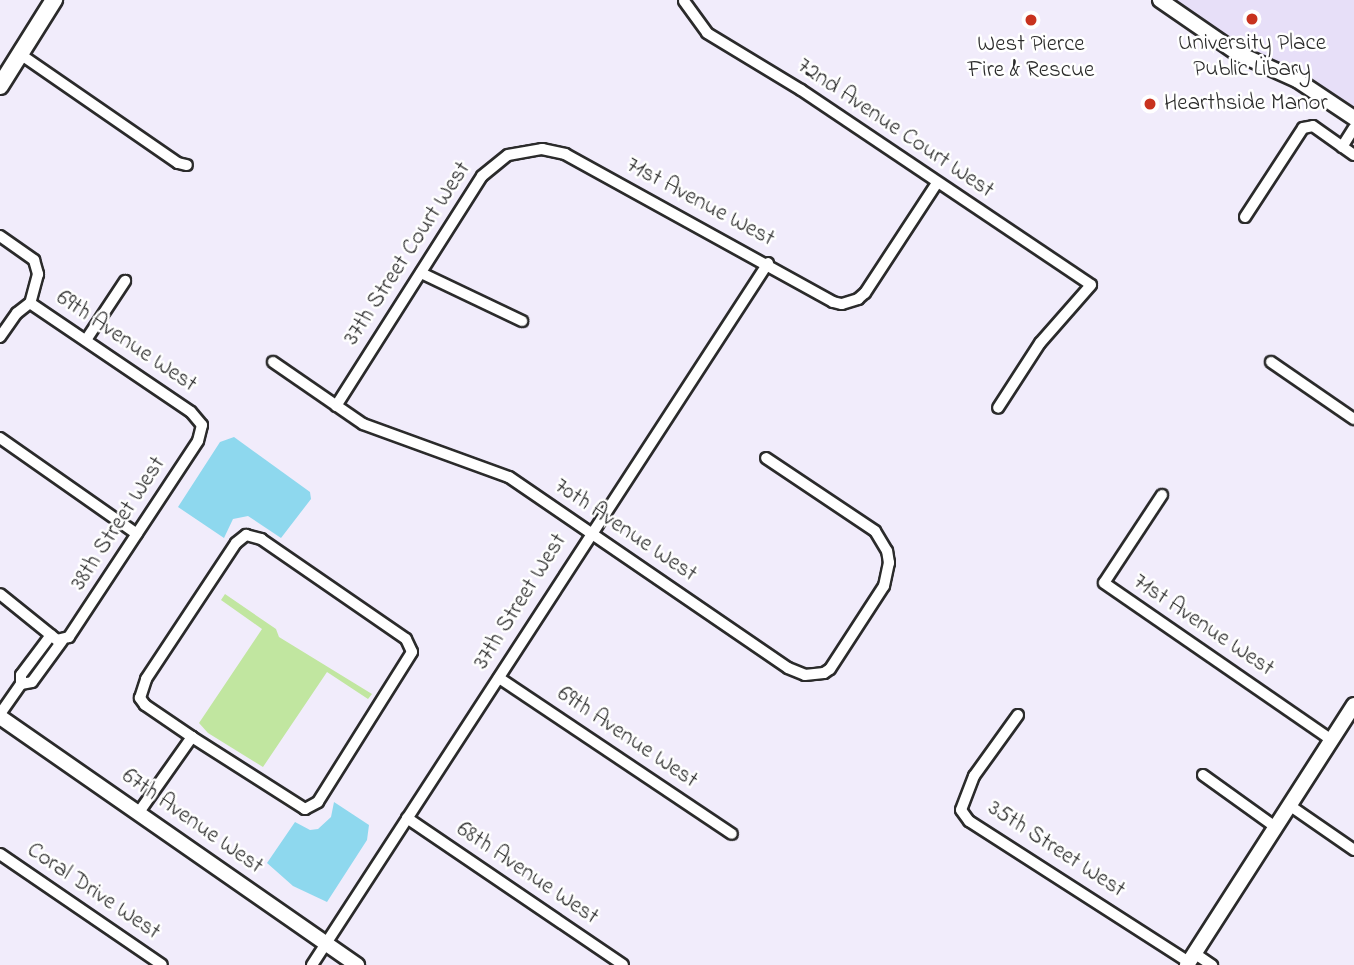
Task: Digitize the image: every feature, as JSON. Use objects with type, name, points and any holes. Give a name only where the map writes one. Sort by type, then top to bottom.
[{"type":"main road","points":[[0,86],[54,0]]},
{"type":"street","points":[[1160,0],[1237,52],[1297,80],[1354,118]]},
{"type":"street","name":"72nd Avenue Court West","points":[[684,1],[706,33],[801,90],[1091,285],[1040,343],[998,408]]},
{"type":"street","points":[[20,54],[178,163],[187,165]]},
{"type":"street","points":[[1245,217],[1303,128],[1313,126],[1354,155]]},
{"type":"street","points":[[1342,147],[1354,128]]},
{"type":"street","name":"71st Avenue West","points":[[533,149],[565,154],[768,263],[833,302],[842,304],[858,299],[864,293],[937,183]]},
{"type":"street","name":"37th Street Court West","points":[[336,406],[489,168],[508,155],[533,149]]},
{"type":"street","points":[[0,236],[34,260],[38,274],[26,305],[0,337]]},
{"type":"street","name":"37th Street West","points":[[312,965],[499,678],[590,532],[768,263]]},
{"type":"street","points":[[421,273],[522,321]]},
{"type":"street","points":[[86,340],[125,281]]},
{"type":"street","name":"69th Avenue West","points":[[26,305],[86,340],[191,412],[202,425]]},
{"type":"street","name":"70th Avenue West","points":[[273,362],[336,406],[378,431],[509,477],[788,668],[806,675],[824,673],[844,648],[884,586],[888,574],[887,551],[875,531],[766,458]]},
{"type":"street","points":[[1271,362],[1354,419]]},
{"type":"street","name":"38th Street West","points":[[21,684],[32,682],[62,641],[73,634],[198,441],[202,425]]},
{"type":"street","points":[[0,438],[137,534]]},
{"type":"street","name":"71st Avenue West","points":[[1162,495],[1104,583],[1332,740]]},
{"type":"street","points":[[254,536],[261,539],[406,639],[410,647],[410,659],[312,807],[298,807],[192,737],[145,705],[140,698],[141,691],[243,537],[254,536]]},
{"type":"street","points":[[0,594],[62,641]]},
{"type":"street","name":"38th Street West","points":[[0,715],[21,684],[21,675],[51,635]]},
{"type":"street","name":"69th Avenue West","points":[[499,678],[732,834]]},
{"type":"street","points":[[1212,965],[1190,960],[1354,705]]},
{"type":"street","name":"67th Avenue West","points":[[0,715],[357,965]]},
{"type":"street","name":"35th Street West","points":[[1018,715],[974,776],[961,810],[969,821],[1190,960]]},
{"type":"street","points":[[139,812],[192,737]]},
{"type":"street","points":[[1203,775],[1274,827]]},
{"type":"street","points":[[1289,805],[1354,850]]},
{"type":"street","name":"68th Avenue West","points":[[407,818],[623,965]]},
{"type":"street","name":"Coral Drive West","points":[[0,854],[162,965]]},
{"type":"shaded area","points":[[1172,0],[1354,0],[1354,109],[1304,76],[1252,52]]},
{"type":"green space","points":[[225,594],[276,629],[279,637],[372,694],[368,699],[327,672],[263,767],[208,733],[199,723],[262,629],[221,600]]},
{"type":"water","points":[[234,437],[310,492],[311,499],[281,538],[248,516],[233,519],[224,538],[178,507],[220,442]]},
{"type":"water","points":[[334,802],[369,825],[367,840],[327,902],[293,886],[267,863],[295,822],[310,830],[318,829],[331,817]]},
{"type":"place","name":"University Place Public Libary","points":[[1252,19]]},
{"type":"place","name":"West Pierce Fire & Rescue","points":[[1031,20]]},
{"type":"place","name":"Hearthside Manor","points":[[1150,104]]}]
